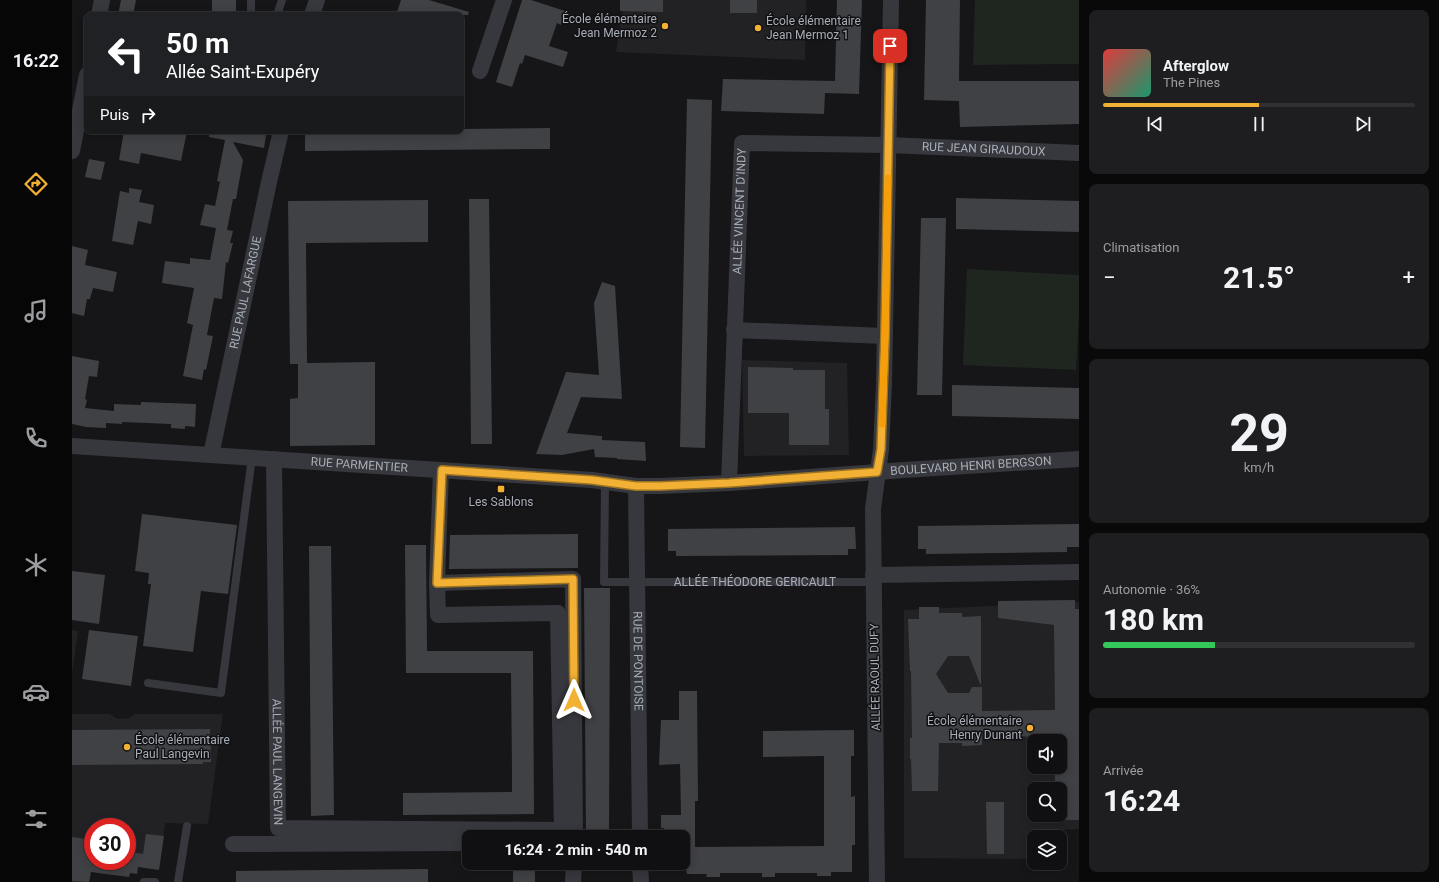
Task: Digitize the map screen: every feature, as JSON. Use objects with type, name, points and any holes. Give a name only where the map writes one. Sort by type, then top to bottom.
[{"type":"street","points":[[100,12],[102,0]]},
{"type":"street","points":[[313,12],[317,0]]},
{"type":"street","points":[[480,72],[504,0]]},
{"type":"street","name":"ALLÉE RAOUL DUFY","points":[[877,882],[873,509],[881,449],[885,336],[891,0]]},
{"type":"street","points":[[72,150],[84,90]]},
{"type":"street","name":"RUE PAUL LAFARGUE","points":[[211,455],[267,189],[280,134]]},
{"type":"street","name":"ALLÉE VINCENT D'INDY","points":[[729,483],[742,143],[888,145]]},
{"type":"street","name":"RUE JEAN GIRAUDOUX","points":[[888,145],[1079,153]]},
{"type":"street","points":[[734,330],[885,336]]},
{"type":"street","name":"RUE PARMENTIER","points":[[72,446],[592,480],[642,486]]},
{"type":"street","name":"ALLÉE PAUL LANGEVIN","points":[[274,459],[278,828],[462,832]]},
{"type":"street","name":"BOULEVARD HENRI BERGSON","points":[[642,486],[729,483],[1079,459]]},
{"type":"street","points":[[442,470],[437,583],[438,615],[558,613],[568,830]]},
{"type":"street","name":"RUE DE PONTOISE","points":[[640,830],[637,582],[642,486]]},
{"type":"street","name":"ALLÉE THÉODORE GERICAULT","points":[[874,579],[1079,572]]},
{"type":"street","points":[[437,583],[573,579],[568,830]]},
{"type":"street","points":[[233,844],[462,842]]},
{"type":"street","points":[[573,882],[574,870]]},
{"type":"street","points":[[640,870],[640,882]]},
{"type":"lane","points":[[251,0],[251,12]]},
{"type":"lane","points":[[278,12],[282,0]]},
{"type":"lane","points":[[148,683],[221,693],[252,457]]},
{"type":"lane","name":"ALLÉE THÉODORE GERICAULT","points":[[605,482],[604,582],[874,579]]},
{"type":"lane","points":[[178,882],[187,826]]},
{"type":"lane","points":[[144,882],[155,882]]},
{"type":"shaded area","points":[[624,0],[806,0],[805,60],[616,52]]},
{"type":"shaded area","points":[[975,0],[1079,0],[1079,64],[973,65]]},
{"type":"shaded area","points":[[967,269],[1079,275],[1079,315],[1076,370],[963,365]]},
{"type":"shaded area","points":[[742,360],[847,363],[849,455],[744,456]]},
{"type":"shaded area","points":[[1079,602],[1079,829],[1027,830],[1027,859],[904,858],[904,610]]},
{"type":"shaded area","points":[[72,630],[78,631],[72,674]]},
{"type":"shaded area","points":[[72,714],[110,714],[117,719],[129,718],[135,714],[223,714],[208,824],[165,823],[159,870],[138,865],[136,867],[136,818],[84,818],[84,870],[91,870],[89,882],[72,882]]},
{"type":"shaded area","points":[[96,870],[133,870],[130,873],[111,875],[100,874],[101,871]]},
{"type":"building","points":[[121,0],[136,0],[134,12],[119,12]]},
{"type":"building","points":[[212,0],[236,0],[236,12],[212,12]]},
{"type":"building","points":[[401,0],[429,0],[469,12],[468,15],[464,15],[464,12],[397,12]]},
{"type":"building","points":[[522,0],[531,0],[565,11],[561,25],[557,23],[549,46],[568,52],[563,67],[525,55],[522,64],[520,63],[512,87],[496,82]]},
{"type":"building","points":[[620,0],[663,0],[663,12],[620,11]]},
{"type":"building","points":[[730,0],[757,0],[757,13],[730,13]]},
{"type":"building","points":[[837,0],[862,0],[859,94],[825,93],[824,114],[721,111],[723,79],[835,81]]},
{"type":"building","points":[[926,0],[960,0],[959,81],[1079,81],[1079,124],[960,127],[959,101],[924,100]]},
{"type":"building","points":[[687,99],[712,100],[705,448],[680,447]]},
{"type":"building","points":[[550,128],[550,149],[305,151],[305,134],[464,134],[464,129]]},
{"type":"building","points":[[123,134],[186,134],[181,161],[141,153],[139,164],[119,160]]},
{"type":"building","points":[[209,134],[266,135],[264,148],[233,142],[243,160],[236,199],[233,199],[227,230],[233,231],[230,243],[233,243],[228,263],[226,262],[222,299],[214,298],[207,335],[213,336],[206,370],[204,369],[202,380],[183,376],[193,325],[187,323],[194,288],[162,283],[165,261],[190,264],[190,258],[210,260],[216,228],[200,225],[205,204],[215,206],[220,182],[217,181],[225,140],[209,137]]},
{"type":"building","points":[[89,159],[105,162],[101,180],[85,177]]},
{"type":"building","points":[[129,188],[142,190],[139,202],[154,205],[151,224],[138,221],[133,245],[112,241],[120,191],[129,193]]},
{"type":"building","points":[[956,198],[1079,201],[1079,232],[956,229]]},
{"type":"building","points":[[469,199],[489,199],[492,444],[471,444]]},
{"type":"building","points":[[428,200],[428,242],[306,243],[307,363],[375,362],[375,445],[290,446],[290,399],[298,398],[298,364],[290,364],[288,201]]},
{"type":"building","points":[[921,218],[946,218],[942,395],[917,395]]},
{"type":"building","points":[[72,246],[88,250],[85,265],[117,272],[113,292],[93,288],[90,299],[87,299],[84,316],[72,313]]},
{"type":"building","points":[[602,282],[615,286],[622,399],[581,397],[567,433],[602,436],[602,440],[645,442],[646,461],[595,457],[594,449],[562,455],[536,454],[566,372],[599,375],[594,303]]},
{"type":"building","points":[[72,356],[99,361],[97,377],[89,376],[85,408],[114,411],[114,404],[141,405],[141,402],[196,404],[195,427],[185,426],[185,429],[171,428],[171,424],[122,422],[122,424],[106,423],[106,428],[86,427],[72,424]]},
{"type":"building","points":[[748,367],[793,368],[793,370],[825,370],[825,409],[829,409],[829,445],[789,445],[789,413],[748,413]]},
{"type":"building","points":[[952,385],[1079,388],[1079,419],[952,416]]},
{"type":"building","points":[[142,514],[237,525],[228,594],[201,591],[193,652],[143,646],[151,584],[148,584],[149,573],[135,571]]},
{"type":"building","points":[[1079,524],[1079,547],[1067,547],[1067,552],[926,554],[926,549],[918,549],[918,526]]},
{"type":"building","points":[[855,527],[856,549],[848,549],[848,555],[676,556],[676,551],[668,551],[668,529]]},
{"type":"building","points":[[578,534],[578,568],[449,569],[450,535]]},
{"type":"building","points":[[405,545],[426,545],[427,651],[533,651],[534,814],[403,815],[403,793],[512,792],[511,673],[406,673]]},
{"type":"building","points":[[309,546],[331,546],[334,815],[311,816]]},
{"type":"building","points":[[72,571],[105,575],[99,624],[72,620]]},
{"type":"building","points":[[584,588],[610,588],[609,830],[586,830]]},
{"type":"building","points":[[1075,600],[1075,609],[1079,609],[1079,820],[1067,820],[1067,782],[1055,782],[1055,774],[1067,774],[1067,734],[1027,734],[1027,737],[982,731],[982,745],[962,746],[962,743],[939,743],[938,791],[912,791],[910,759],[910,738],[912,738],[911,671],[908,619],[919,619],[919,607],[939,607],[939,613],[962,613],[962,617],[981,616],[981,686],[969,656],[948,656],[936,674],[948,693],[969,693],[972,687],[982,687],[982,711],[1055,710],[1054,625],[998,618],[998,601]]},
{"type":"building","points":[[89,630],[138,636],[131,686],[82,679]]},
{"type":"building","points":[[679,691],[697,691],[698,801],[695,801],[695,847],[824,846],[824,756],[763,757],[763,731],[854,730],[854,756],[851,756],[851,797],[855,796],[855,845],[852,845],[852,872],[831,872],[831,876],[817,876],[817,873],[775,873],[775,877],[762,877],[762,873],[720,873],[720,877],[706,877],[707,874],[687,874],[686,870],[690,870],[690,830],[664,830],[664,828],[661,828],[661,815],[681,815],[680,764],[659,765],[661,720],[679,720]]},
{"type":"building","points":[[210,729],[211,762],[203,762],[203,764],[72,765],[72,730]]},
{"type":"building","points":[[986,802],[1004,802],[1004,854],[987,854]]},
{"type":"building","points":[[146,834],[164,836],[159,870],[138,867],[137,874],[130,873],[129,877],[91,872],[89,882],[72,881],[72,837],[84,839],[84,870],[136,870],[136,853],[143,854]]},
{"type":"building","points":[[428,869],[428,882],[236,882],[236,871]]},
{"type":"building","points":[[513,870],[535,870],[535,882],[513,882]]},
{"type":"slow traffic","points":[[882,424],[888,178]]},
{"type":"place","name":"École élémentaire Jean Mermoz 2","points":[[665,26]]},
{"type":"place","name":"École élémentaire Jean Mermoz 1","points":[[758,28]]},
{"type":"place","name":"Les Sablons","points":[[501,489]]},
{"type":"place","name":"École élémentaire Henry Dunant","points":[[1030,728]]},
{"type":"place","name":"École élémentaire Paul Langevin","points":[[127,747]]},
{"type":"route","points":[[574,700],[573,579],[437,583],[442,470],[592,480],[636,486],[729,483],[877,472],[881,449],[885,336],[890,46]]}]
